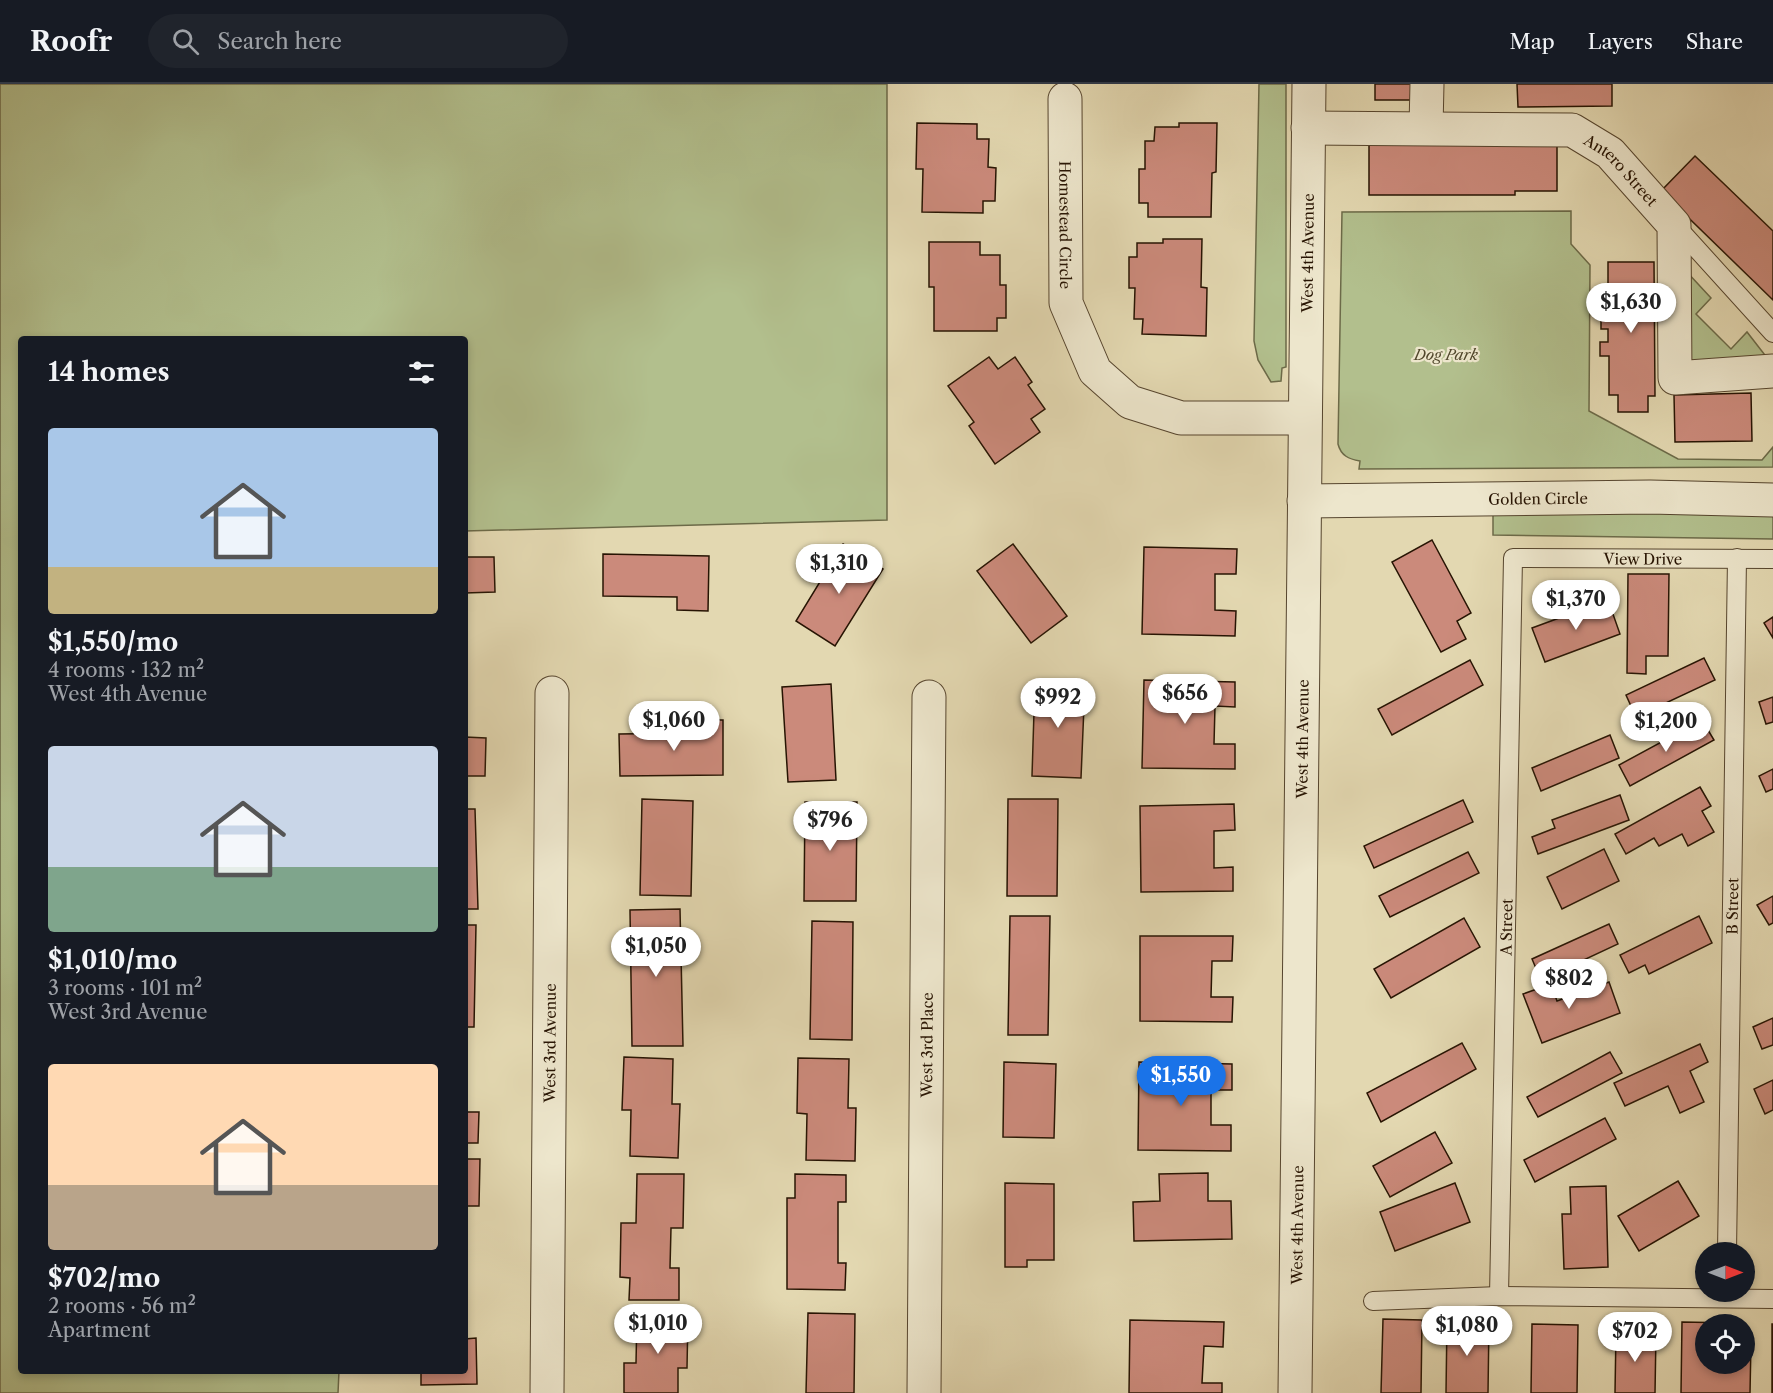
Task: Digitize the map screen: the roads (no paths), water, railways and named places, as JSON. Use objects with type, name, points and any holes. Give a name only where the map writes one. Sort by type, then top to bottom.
[{"type":"street","name":"West 4th Avenue","points":[[1295,1393],[1309,84]]},
{"type":"street","points":[[1426,128],[1427,84]]},
{"type":"street","name":"Homestead Circle","points":[[1065,99],[1066,303],[1095,371],[1130,402],[1181,418],[1305,418]]},
{"type":"street","name":"Antero Street","points":[[1308,128],[1572,130],[1610,153],[1674,225]]},
{"type":"street","points":[[1674,225],[1675,378],[1773,371]]},
{"type":"street","name":"Golden Circle","points":[[1304,501],[1650,497],[1773,500]]},
{"type":"street","name":"West 3rd Avenue","points":[[547,1393],[552,693]]},
{"type":"street","name":"West 3rd Place","points":[[924,1393],[929,697]]},
{"type":"lane","points":[[1674,225],[1773,333]]},
{"type":"lane","name":"View Drive","points":[[1513,558],[1773,559]]},
{"type":"lane","name":"A Street","points":[[1499,1296],[1513,558]]},
{"type":"lane","name":"B Street","points":[[1727,1242],[1737,558]]},
{"type":"lane","points":[[1373,1301],[1499,1296],[1695,1295]]},
{"type":"lane","points":[[1755,1297],[1773,1299]]},
{"type":"park label","name":"Dog Park","points":[[1446,354]]}]
